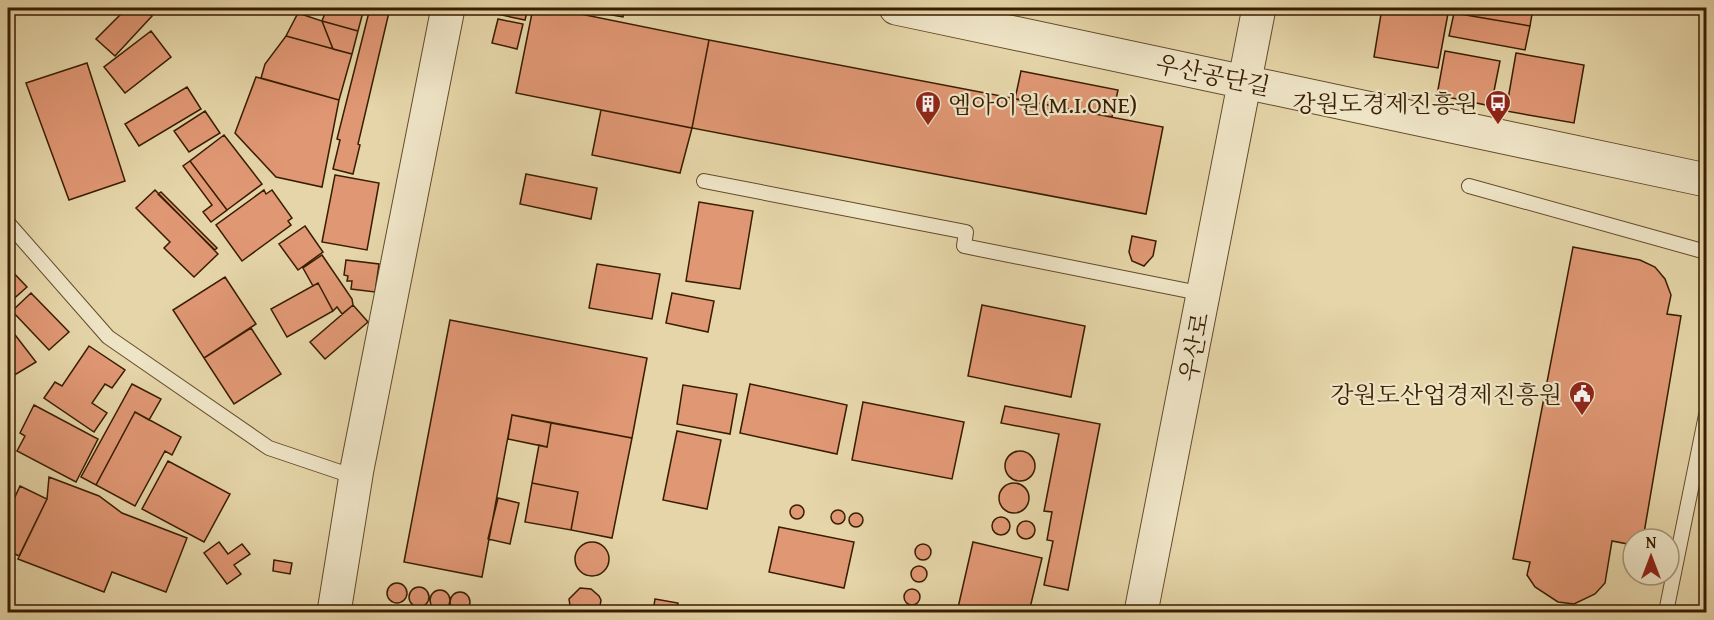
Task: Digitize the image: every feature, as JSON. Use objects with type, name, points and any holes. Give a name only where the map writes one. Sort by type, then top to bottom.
[{"type":"street","points":[[334,612],[355,477],[448,8]]},
{"type":"street","name":"우산공단길","points":[[896,8],[1707,180]]},
{"type":"street","name":"우산로","points":[[1142,612],[1259,8]]},
{"type":"lane","points":[[704,181],[966,232],[964,246],[1204,294]]},
{"type":"lane","points":[[1469,186],[1707,252]]},
{"type":"lane","points":[[8,223],[108,337],[269,448],[355,477]]},
{"type":"lane","points":[[1666,612],[1707,414]]},
{"type":"building","points":[[127,8],[143,8],[152,16],[115,56],[96,39]]},
{"type":"building","points":[[327,8],[349,8],[363,12],[358,31],[322,21]]},
{"type":"building","points":[[370,8],[390,8],[353,174],[333,169],[340,140],[337,139]]},
{"type":"building","points":[[493,8],[528,8],[525,20],[492,13]]},
{"type":"building","points":[[533,8],[551,8],[709,40],[692,128],[516,93]]},
{"type":"building","points":[[572,8],[626,8],[623,17]]},
{"type":"building","points":[[1024,8],[1059,8],[1058,14]]},
{"type":"building","points":[[1319,8],[1345,8],[1344,12]]},
{"type":"building","points":[[1382,8],[1449,8],[1438,68],[1374,57]]},
{"type":"building","points":[[1455,8],[1533,8],[1530,26],[1454,13]]},
{"type":"building","points":[[298,13],[322,21],[333,49],[286,36]]},
{"type":"building","points":[[1454,13],[1530,26],[1525,50],[1449,36]]},
{"type":"building","points":[[498,19],[523,24],[517,49],[492,43]]},
{"type":"building","points":[[322,21],[358,31],[352,54],[333,49]]},
{"type":"building","points":[[151,31],[171,57],[125,93],[104,67]]},
{"type":"building","points":[[286,36],[352,54],[339,100],[261,78],[265,64]]},
{"type":"building","name":"엠아이원(M.I.ONE)","points":[[709,40],[1163,127],[1146,214],[692,128]]},
{"type":"building","points":[[1445,51],[1500,61],[1491,106],[1437,95]]},
{"type":"building","points":[[1516,53],[1584,65],[1574,123],[1506,111]]},
{"type":"building","points":[[87,63],[125,181],[69,200],[26,83]]},
{"type":"building","points":[[1021,71],[1118,90],[1112,117],[1015,99]]},
{"type":"building","points":[[256,77],[339,100],[322,187],[276,177],[235,133]]},
{"type":"building","points":[[187,87],[201,109],[139,146],[125,124]]},
{"type":"building","points":[[601,110],[692,128],[680,173],[592,155]]},
{"type":"building","points":[[205,111],[220,133],[189,152],[174,131]]},
{"type":"building","points":[[224,135],[262,184],[227,210],[190,161]]},
{"type":"building","points":[[190,161],[227,210],[211,222],[203,212],[212,205],[183,166]]},
{"type":"building","points":[[526,174],[597,188],[591,219],[520,204]]},
{"type":"building","points":[[335,175],[379,183],[367,250],[322,242]]},
{"type":"building","points":[[155,190],[218,254],[194,277],[164,248],[170,242],[136,208]]},
{"type":"building","points":[[264,190],[266,194],[272,190],[292,218],[288,221],[291,225],[242,261],[216,225]]},
{"type":"building","points":[[161,192],[217,248],[215,250],[158,194]]},
{"type":"building","points":[[699,202],[753,211],[740,289],[686,281]]},
{"type":"building","points":[[305,226],[323,252],[298,270],[279,244]]},
{"type":"building","points":[[1132,236],[1156,241],[1153,256],[1144,266],[1132,261],[1129,252]]},
{"type":"building","points":[[1573,247],[1640,260],[1655,267],[1665,279],[1671,295],[1667,314],[1681,316],[1645,527],[1621,527],[1621,543],[1612,541],[1605,583],[1595,594],[1574,604],[1558,602],[1535,587],[1527,575],[1530,562],[1513,559]]},
{"type":"building","points":[[322,255],[352,299],[353,305],[342,314],[337,307],[333,311],[318,283],[313,286],[303,268]]},
{"type":"building","points":[[346,260],[379,264],[375,292],[351,289],[352,281],[347,281],[348,276],[344,275]]},
{"type":"building","points":[[597,264],[660,274],[652,319],[589,308]]},
{"type":"building","points":[[8,267],[27,287],[10,302],[8,299]]},
{"type":"building","points":[[225,277],[256,324],[204,358],[173,310]]},
{"type":"building","points":[[318,283],[333,311],[287,337],[271,309]]},
{"type":"building","points":[[31,293],[69,332],[49,350],[12,311]]},
{"type":"building","points":[[672,293],[714,301],[708,332],[666,323]]},
{"type":"building","points":[[353,305],[368,322],[325,359],[310,342]]},
{"type":"building","points":[[982,305],[1085,326],[1071,397],[968,376]]},
{"type":"building","points":[[450,320],[647,358],[632,438],[512,415],[482,577],[404,562]]},
{"type":"building","points":[[8,328],[36,362],[8,379]]},
{"type":"building","points":[[251,328],[281,374],[234,404],[204,358]]},
{"type":"building","points":[[89,346],[125,370],[112,388],[105,384],[92,403],[107,413],[94,432],[44,398],[55,382],[62,386]]},
{"type":"building","points":[[132,384],[161,399],[149,420],[135,412],[96,485],[81,477]]},
{"type":"building","points":[[750,384],[847,405],[837,454],[740,433]]},
{"type":"building","points":[[683,385],[737,394],[730,434],[677,424]]},
{"type":"building","points":[[863,402],[964,422],[952,479],[852,460]]},
{"type":"building","points":[[34,405],[98,439],[76,482],[17,451],[25,436],[20,433]]},
{"type":"building","points":[[1005,406],[1100,424],[1068,590],[1044,585],[1053,541],[1047,540],[1052,512],[1044,511],[1059,434],[1001,423]]},
{"type":"building","points":[[135,412],[181,437],[172,455],[165,451],[135,506],[96,485]]},
{"type":"building","points":[[512,415],[551,423],[547,447],[508,439]]},
{"type":"building","points":[[551,423],[632,438],[612,538],[571,530],[578,492],[532,483],[539,445],[547,447]]},
{"type":"building","points":[[677,431],[721,440],[707,509],[663,500]]},
{"type":"building","points":[[1020,451],[1030,456],[1035,466],[1030,476],[1020,481],[1010,476],[1005,466],[1010,456]]},
{"type":"building","points":[[168,461],[230,494],[204,542],[142,509]]},
{"type":"building","points":[[49,477],[99,496],[122,513],[187,538],[166,592],[112,572],[104,592],[18,559],[47,499]]},
{"type":"building","points":[[532,483],[578,492],[571,530],[525,522]]},
{"type":"building","points":[[1014,483],[1024,488],[1029,498],[1024,508],[1014,513],[1004,508],[999,498],[1004,488]]},
{"type":"building","points":[[20,486],[47,499],[19,556],[9,551],[8,553],[8,512]]},
{"type":"building","points":[[498,498],[519,503],[510,544],[488,539]]},
{"type":"building","points":[[794,505],[800,505],[804,512],[800,519],[794,519],[790,515],[790,509]]},
{"type":"building","points":[[835,510],[841,510],[845,517],[841,524],[835,524],[831,520],[831,514]]},
{"type":"building","points":[[853,513],[859,513],[863,520],[859,527],[853,527],[849,523],[849,517]]},
{"type":"building","points":[[997,517],[1005,517],[1010,522],[1008,533],[997,535],[992,530],[992,522]]},
{"type":"building","points":[[1022,521],[1030,521],[1035,526],[1033,537],[1022,539],[1017,534],[1017,526]]},
{"type":"building","points":[[779,527],[854,542],[844,588],[769,572]]},
{"type":"building","points":[[219,542],[228,554],[242,544],[250,554],[234,565],[241,574],[227,584],[204,553]]},
{"type":"building","points":[[592,542],[604,547],[609,559],[604,571],[592,576],[580,571],[575,559],[580,547]]},
{"type":"building","points":[[973,542],[1042,558],[1029,612],[957,612]]},
{"type":"building","points":[[920,544],[926,544],[931,552],[929,558],[920,560],[915,555],[915,549]]},
{"type":"building","points":[[274,560],[292,563],[290,574],[273,571]]},
{"type":"building","points":[[916,566],[922,566],[927,574],[925,580],[916,582],[911,577],[911,571]]},
{"type":"building","points":[[397,583],[404,586],[407,593],[404,600],[397,603],[390,600],[387,593],[390,586]]},
{"type":"building","points":[[419,587],[426,590],[429,597],[426,604],[419,607],[412,604],[409,597],[412,590]]},
{"type":"building","points":[[580,588],[591,589],[599,596],[601,600],[599,612],[571,612],[569,599]]},
{"type":"building","points":[[909,589],[915,589],[920,597],[918,603],[909,605],[904,600],[904,594]]},
{"type":"building","points":[[440,590],[447,593],[450,600],[447,607],[440,610],[433,607],[430,600],[433,593]]},
{"type":"building","points":[[460,592],[467,595],[470,602],[467,609],[460,612],[453,609],[450,602],[453,595]]},
{"type":"building","points":[[655,599],[678,603],[676,612],[653,612]]},
{"type":"building","points":[[393,609],[398,612],[383,612]]},
{"type":"place","name":"강원도경제진흥원","points":[[1498,126]]},
{"type":"place","name":"엠아이원(M.I.ONE)","points":[[928,127]]},
{"type":"place","name":"강원도산업경제진흥원","points":[[1582,417]]}]
